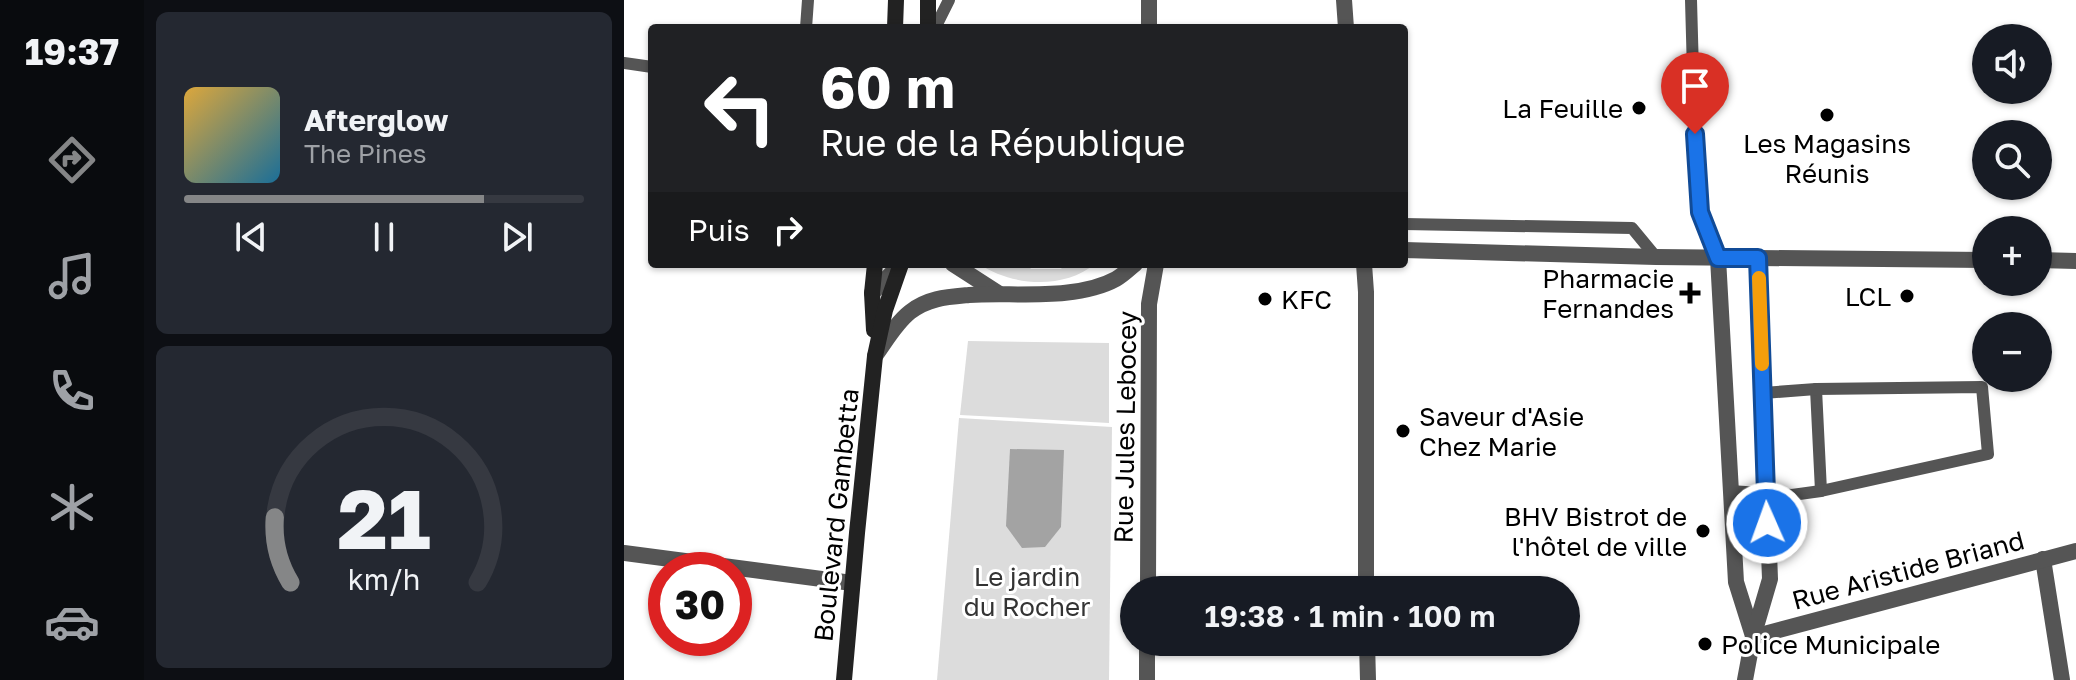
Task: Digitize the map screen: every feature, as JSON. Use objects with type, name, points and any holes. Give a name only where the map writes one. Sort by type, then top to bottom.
[{"type":"main road","points":[[895,24],[896,0]]},
{"type":"main road","points":[[928,0],[928,24]]},
{"type":"main road","name":"Boulevard Gambetta","points":[[875,268],[872,293],[875,356]]},
{"type":"main road","name":"Boulevard Gambetta","points":[[844,680],[875,356],[885,310],[900,268]]},
{"type":"street","points":[[1149,0],[1149,24]]},
{"type":"street","points":[[1344,0],[1346,24]]},
{"type":"street","points":[[1408,250],[1656,257],[1972,260]]},
{"type":"street","points":[[1718,258],[1736,582],[1753,637]]},
{"type":"street","points":[[1745,680],[1753,637],[1770,579],[1758,258]]},
{"type":"street","points":[[2052,260],[2076,261]]},
{"type":"street","points":[[872,293],[897,268]]},
{"type":"street","points":[[959,268],[998,293]]},
{"type":"street","points":[[875,356],[909,313],[925,303],[943,297],[998,293],[1066,293],[1106,284],[1130,268]]},
{"type":"street","name":"Rue Jules Lebocey","points":[[1148,576],[1149,304],[1155,268]]},
{"type":"street","points":[[1364,268],[1366,576]]},
{"type":"street","name":"Rue Aristide Briand","points":[[1753,637],[2076,551]]},
{"type":"street","points":[[624,553],[852,583]]},
{"type":"street","points":[[2043,559],[2062,680]]},
{"type":"street","points":[[1147,656],[1147,680]]},
{"type":"street","points":[[1367,656],[1368,680]]},
{"type":"lane","points":[[806,24],[808,0]]},
{"type":"lane","points":[[937,24],[949,0]]},
{"type":"lane","points":[[1691,0],[1700,212],[1718,258]]},
{"type":"lane","points":[[624,63],[648,66]]},
{"type":"lane","points":[[1408,224],[1632,228],[1656,257]]},
{"type":"lane","points":[[1730,491],[1784,496],[1821,491],[1988,454],[1982,387],[1816,389],[1763,393]]},
{"type":"lane","points":[[1816,389],[1821,491]]},
{"type":"green space","points":[[986,268],[1088,268],[1068,278],[1037,282],[1022,281]]},
{"type":"green space","points":[[968,341],[1109,343],[1109,423],[960,415]]},
{"type":"green space","name":"Le jardin du Rocher","points":[[959,418],[1112,427],[1109,680],[937,680]]},
{"type":"shaded area","points":[[1010,449],[1064,450],[1061,527],[1045,547],[1022,548],[1006,526]]},
{"type":"slow traffic","points":[[1759,278],[1762,364]]},
{"type":"place","name":"La Feuille","points":[[1639,108]]},
{"type":"place","name":"Les Magasins Réunis","points":[[1827,115]]},
{"type":"place","name":"Pharmacie Fernandes","points":[[1690,293]]},
{"type":"place","name":"LCL","points":[[1907,296]]},
{"type":"place","name":"KFC","points":[[1265,299]]},
{"type":"place","name":"Saveur d'Asie Chez Marie","points":[[1403,431]]},
{"type":"place","name":"BHV Bistrot de l'hôtel de ville","points":[[1703,531]]},
{"type":"place","name":"Police Municipale","points":[[1705,644]]},
{"type":"route","points":[[1695,134],[1700,212],[1718,258],[1758,258],[1767,523]]}]
